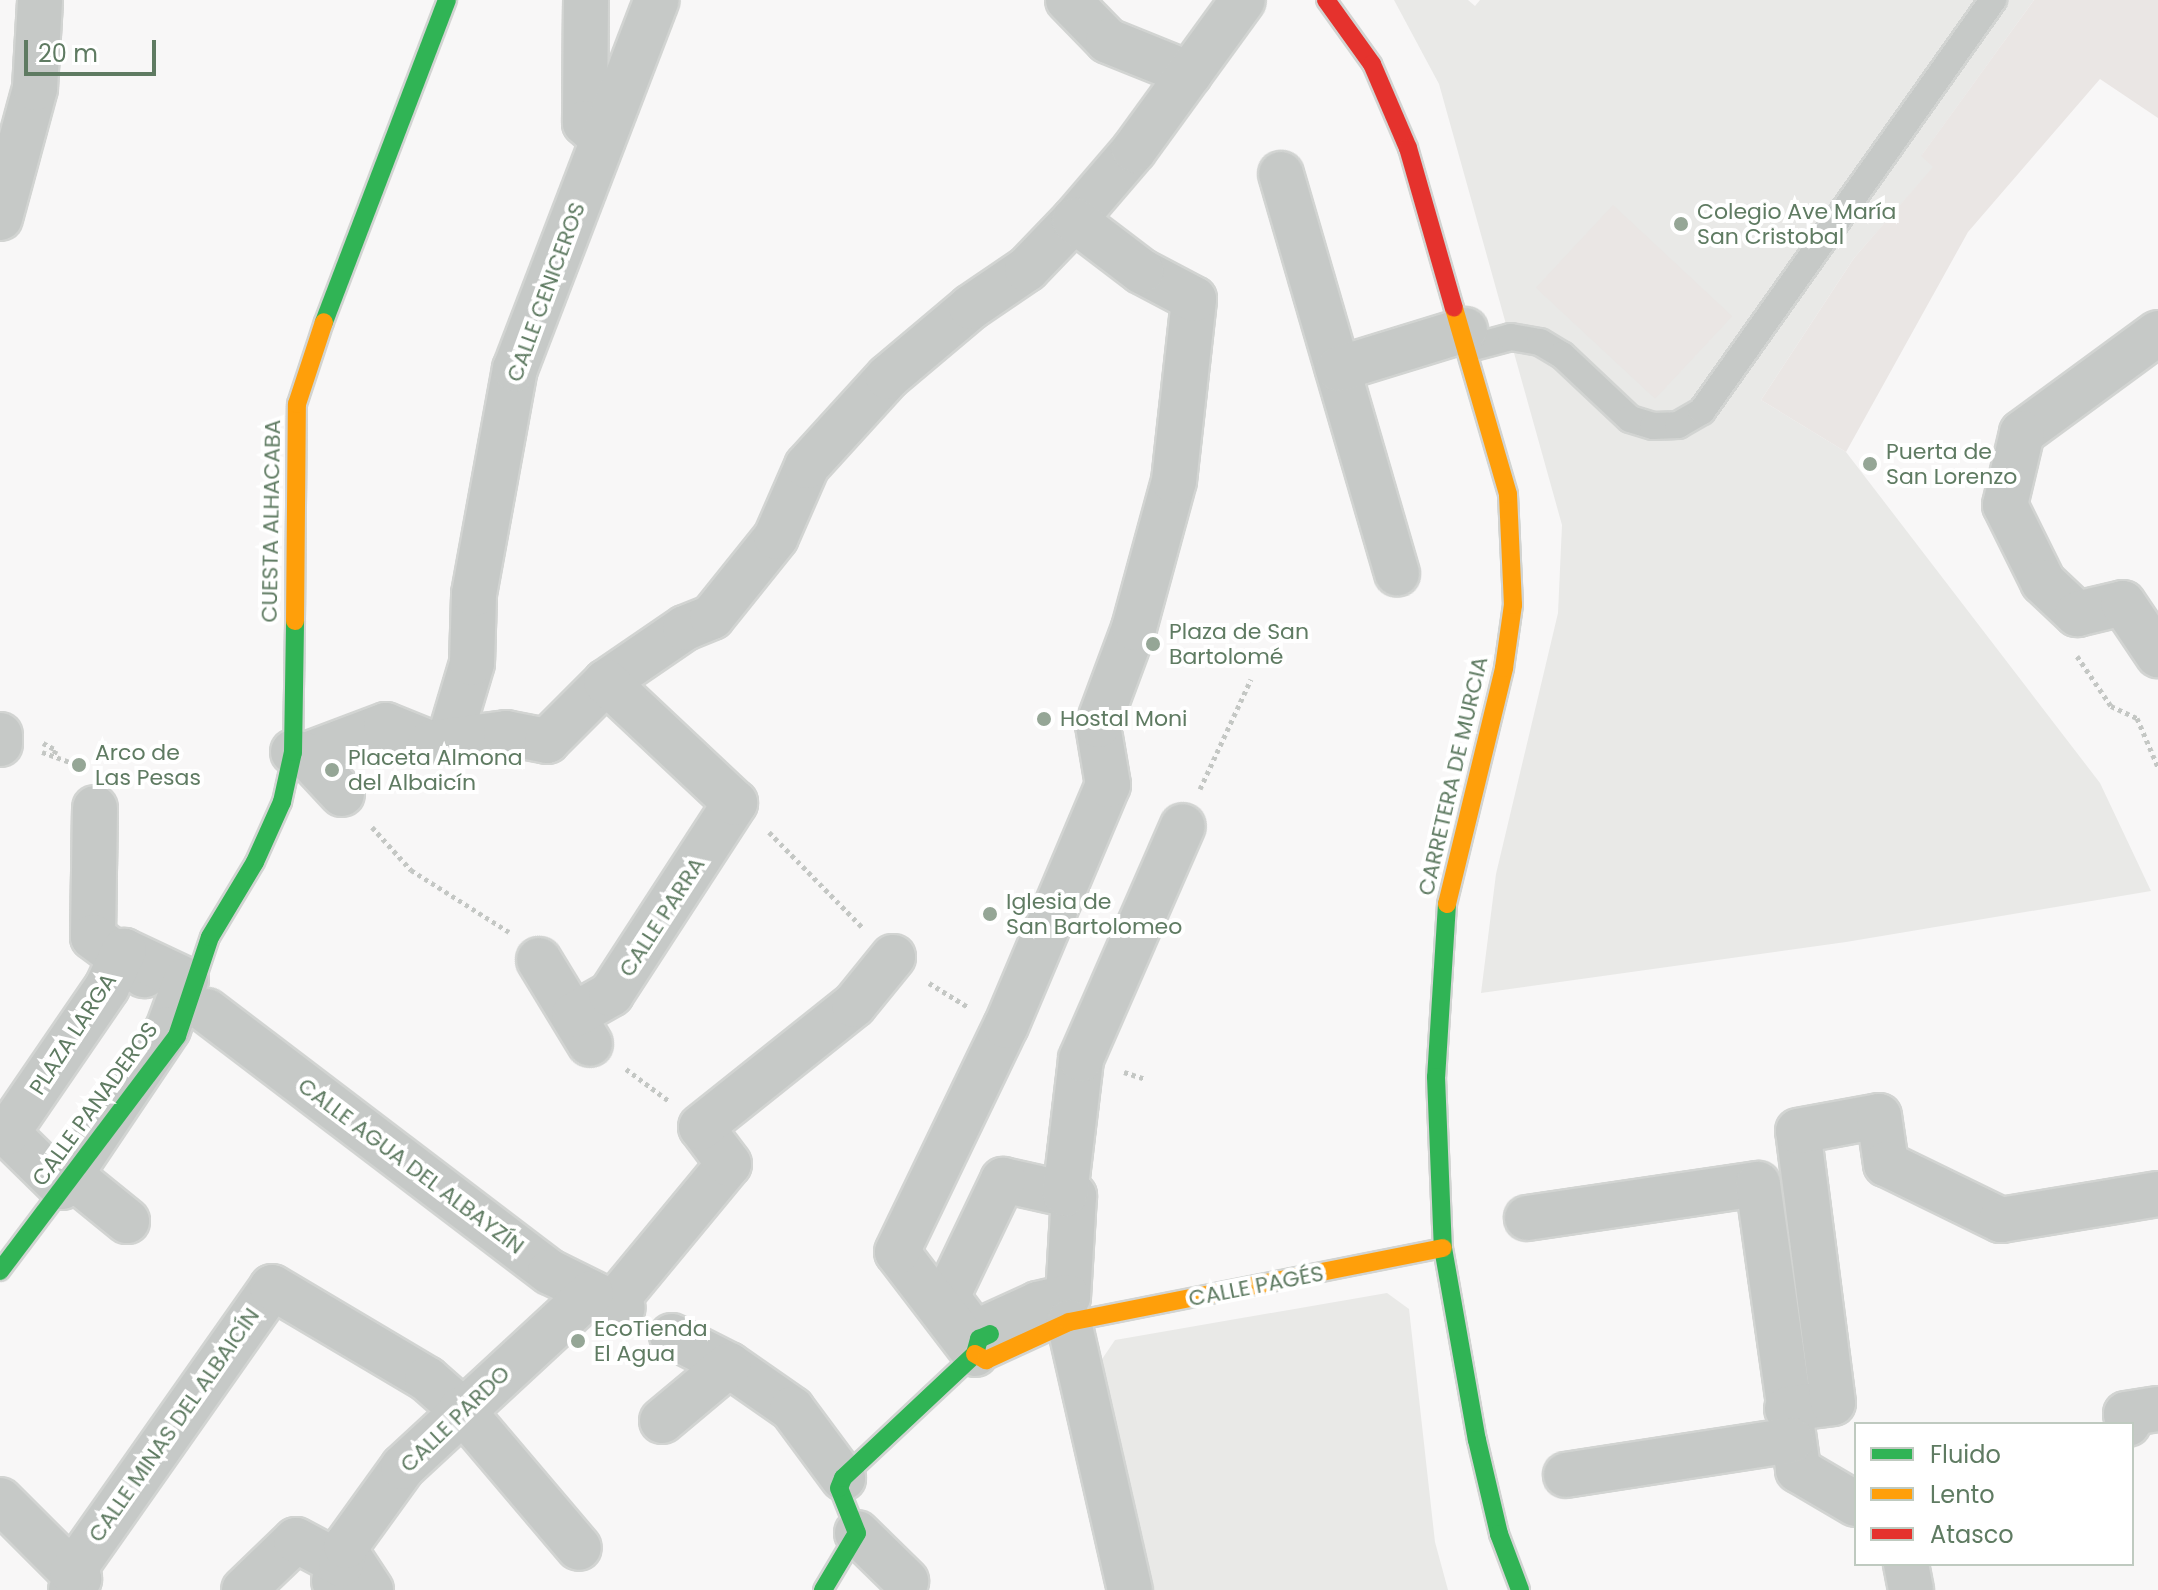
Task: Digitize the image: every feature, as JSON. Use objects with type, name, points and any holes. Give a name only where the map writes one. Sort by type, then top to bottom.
[{"type":"street","points":[[0,218],[35,88],[40,0]]},
{"type":"street","name":"CUESTA ALHACABA","points":[[192,1001],[210,937],[255,862],[300,753],[297,404],[351,241],[447,0]]},
{"type":"street","points":[[586,0],[585,123],[603,139]]},
{"type":"street","name":"CALLE CENICEROS","points":[[450,737],[472,663],[474,594],[515,369],[657,0]]},
{"type":"street","points":[[1068,0],[1108,41],[1190,74]]},
{"type":"street","points":[[342,794],[300,753],[386,725],[430,743],[450,737],[506,733],[547,741],[606,682],[685,628],[712,617],[776,537],[807,466],[888,377],[971,307],[1027,269],[1074,220],[1190,74],[1243,0]]},
{"type":"street","name":"CARRETERA DE MURCIA","points":[[1326,0],[1372,64],[1391,104],[1457,339],[1508,494],[1513,605],[1504,668],[1447,902],[1440,962],[1436,1077],[1443,1248],[1477,1440],[1499,1534],[1520,1590]]},
{"type":"street","points":[[1281,174],[1397,573]]},
{"type":"street","points":[[975,1354],[897,1252],[1094,827],[1108,785],[1098,725],[1134,628],[1174,481],[1194,299],[1174,290],[1074,220]]},
{"type":"street","points":[[2158,333],[2022,433],[2005,505],[2043,582],[2077,614],[2123,603],[2158,655]]},
{"type":"street","points":[[1338,369],[1457,339]]},
{"type":"street","name":"CALLE PARRA","points":[[582,1030],[611,994],[735,803],[606,682]]},
{"type":"street","points":[[95,808],[93,937],[119,961]]},
{"type":"street","points":[[1065,1194],[1081,1059],[1188,815]]},
{"type":"street","name":"PLAZA LARGA","points":[[124,951],[186,980],[192,1001],[168,1029],[62,1187],[7,1133],[124,951]]},
{"type":"street","points":[[701,1127],[854,1005],[893,957]]},
{"type":"street","points":[[539,960],[582,1030]]},
{"type":"street","name":"CALLE PANADEROS","points":[[0,1271],[177,1036],[192,1001]]},
{"type":"street","name":"CALLE AGUA DEL ALBAYZÍN","points":[[192,1001],[550,1272],[610,1301]]},
{"type":"street","points":[[1566,1475],[1789,1425],[1833,1403],[1798,1131],[1879,1116],[1886,1164],[2001,1220],[2158,1194]]},
{"type":"street","name":"CALLE PARDO","points":[[347,1581],[370,1509],[461,1409],[610,1301],[729,1164],[701,1127]]},
{"type":"street","points":[[79,1182],[127,1221]]},
{"type":"street","points":[[1527,1218],[1758,1184],[1789,1425],[1798,1470],[1854,1503]]},
{"type":"street","name":"CALLE PAGÉS","points":[[843,1478],[975,1354],[979,1339],[1045,1310],[1069,1322],[1443,1248]]},
{"type":"street","name":"CALLE MINAS DEL ALBAICÍN","points":[[71,1581],[272,1287],[427,1379],[461,1409]]},
{"type":"street","points":[[1069,1322],[1130,1590]]},
{"type":"street","points":[[672,1336],[729,1365],[792,1409],[843,1478],[839,1488],[857,1533],[906,1581]]},
{"type":"street","points":[[662,1421],[729,1365]]},
{"type":"street","points":[[461,1409],[579,1548]]},
{"type":"street","points":[[2128,1422],[2126,1414],[2158,1409]]},
{"type":"street","points":[[0,1500],[71,1581]]},
{"type":"street","points":[[823,1590],[857,1533]]},
{"type":"street","points":[[244,1590],[296,1540],[347,1581]]},
{"type":"street","points":[[1906,1566],[1911,1590]]},
{"type":"lane","points":[[1457,339],[1511,337],[1540,342],[1562,355],[1630,419],[1653,426],[1678,425],[1702,411],[1993,0]]},
{"type":"path","points":[[2077,614],[2061,634],[2111,706],[2137,718],[2158,767]]},
{"type":"path","points":[[1188,815],[1251,679]]},
{"type":"path","points":[[342,794],[411,870],[503,926],[539,960]]},
{"type":"path","points":[[582,1030],[701,1127]]},
{"type":"shaded area","points":[[1394,0],[1468,0],[1475,6],[1480,0],[2034,0],[1922,155],[1934,167],[1854,258],[1761,400],[1846,452],[2100,783],[2151,891],[1846,942],[1481,993],[1496,874],[1558,613],[1562,525],[1439,84]]},
{"type":"shaded area","points":[[2034,0],[2158,0],[2158,118],[2100,79],[1968,232],[1846,452],[1761,400],[1854,258],[1933,167],[1921,156]]},
{"type":"shaded area","points":[[1613,205],[1732,316],[1655,399],[1536,288]]},
{"type":"shaded area","points":[[1387,1293],[1409,1309],[1435,1542],[1448,1590],[1146,1590],[1098,1365],[1115,1340]]},
{"type":"traffic: fast","points":[[324,322],[447,0]]},
{"type":"traffic: fast","points":[[0,1271],[177,1036],[210,937],[255,862],[282,802],[293,752],[295,621]]},
{"type":"traffic: fast","points":[[1447,904],[1436,1077],[1443,1248],[1477,1440],[1499,1534],[1520,1590]]},
{"type":"traffic: fast","points":[[823,1590],[857,1533],[839,1488],[843,1478],[975,1354],[979,1339],[990,1334]]},
{"type":"traffic: slow","points":[[1447,904],[1504,668],[1513,605],[1508,494],[1454,308]]},
{"type":"traffic: slow","points":[[295,621],[297,404],[324,322]]},
{"type":"traffic: slow","points":[[975,1354],[986,1360],[1069,1322],[1443,1248]]},
{"type":"traffic: jam","points":[[1326,0],[1372,64],[1408,148],[1454,308]]},
{"type":"place","name":"Colegio Ave María San Cristobal","points":[[1681,224]]},
{"type":"place","name":"Puerta de San Lorenzo","points":[[1870,464]]},
{"type":"place","name":"Plaza de San Bartolomé","points":[[1153,644]]},
{"type":"place","name":"Hostal Moni","points":[[1044,719]]},
{"type":"place","name":"Arco de Las Pesas","points":[[79,765]]},
{"type":"place","name":"Placeta Almona del Albaicín","points":[[332,770]]},
{"type":"place","name":"Iglesia de San Bartolomeo","points":[[990,914]]},
{"type":"place","name":"EcoTienda El Agua","points":[[578,1341]]}]
